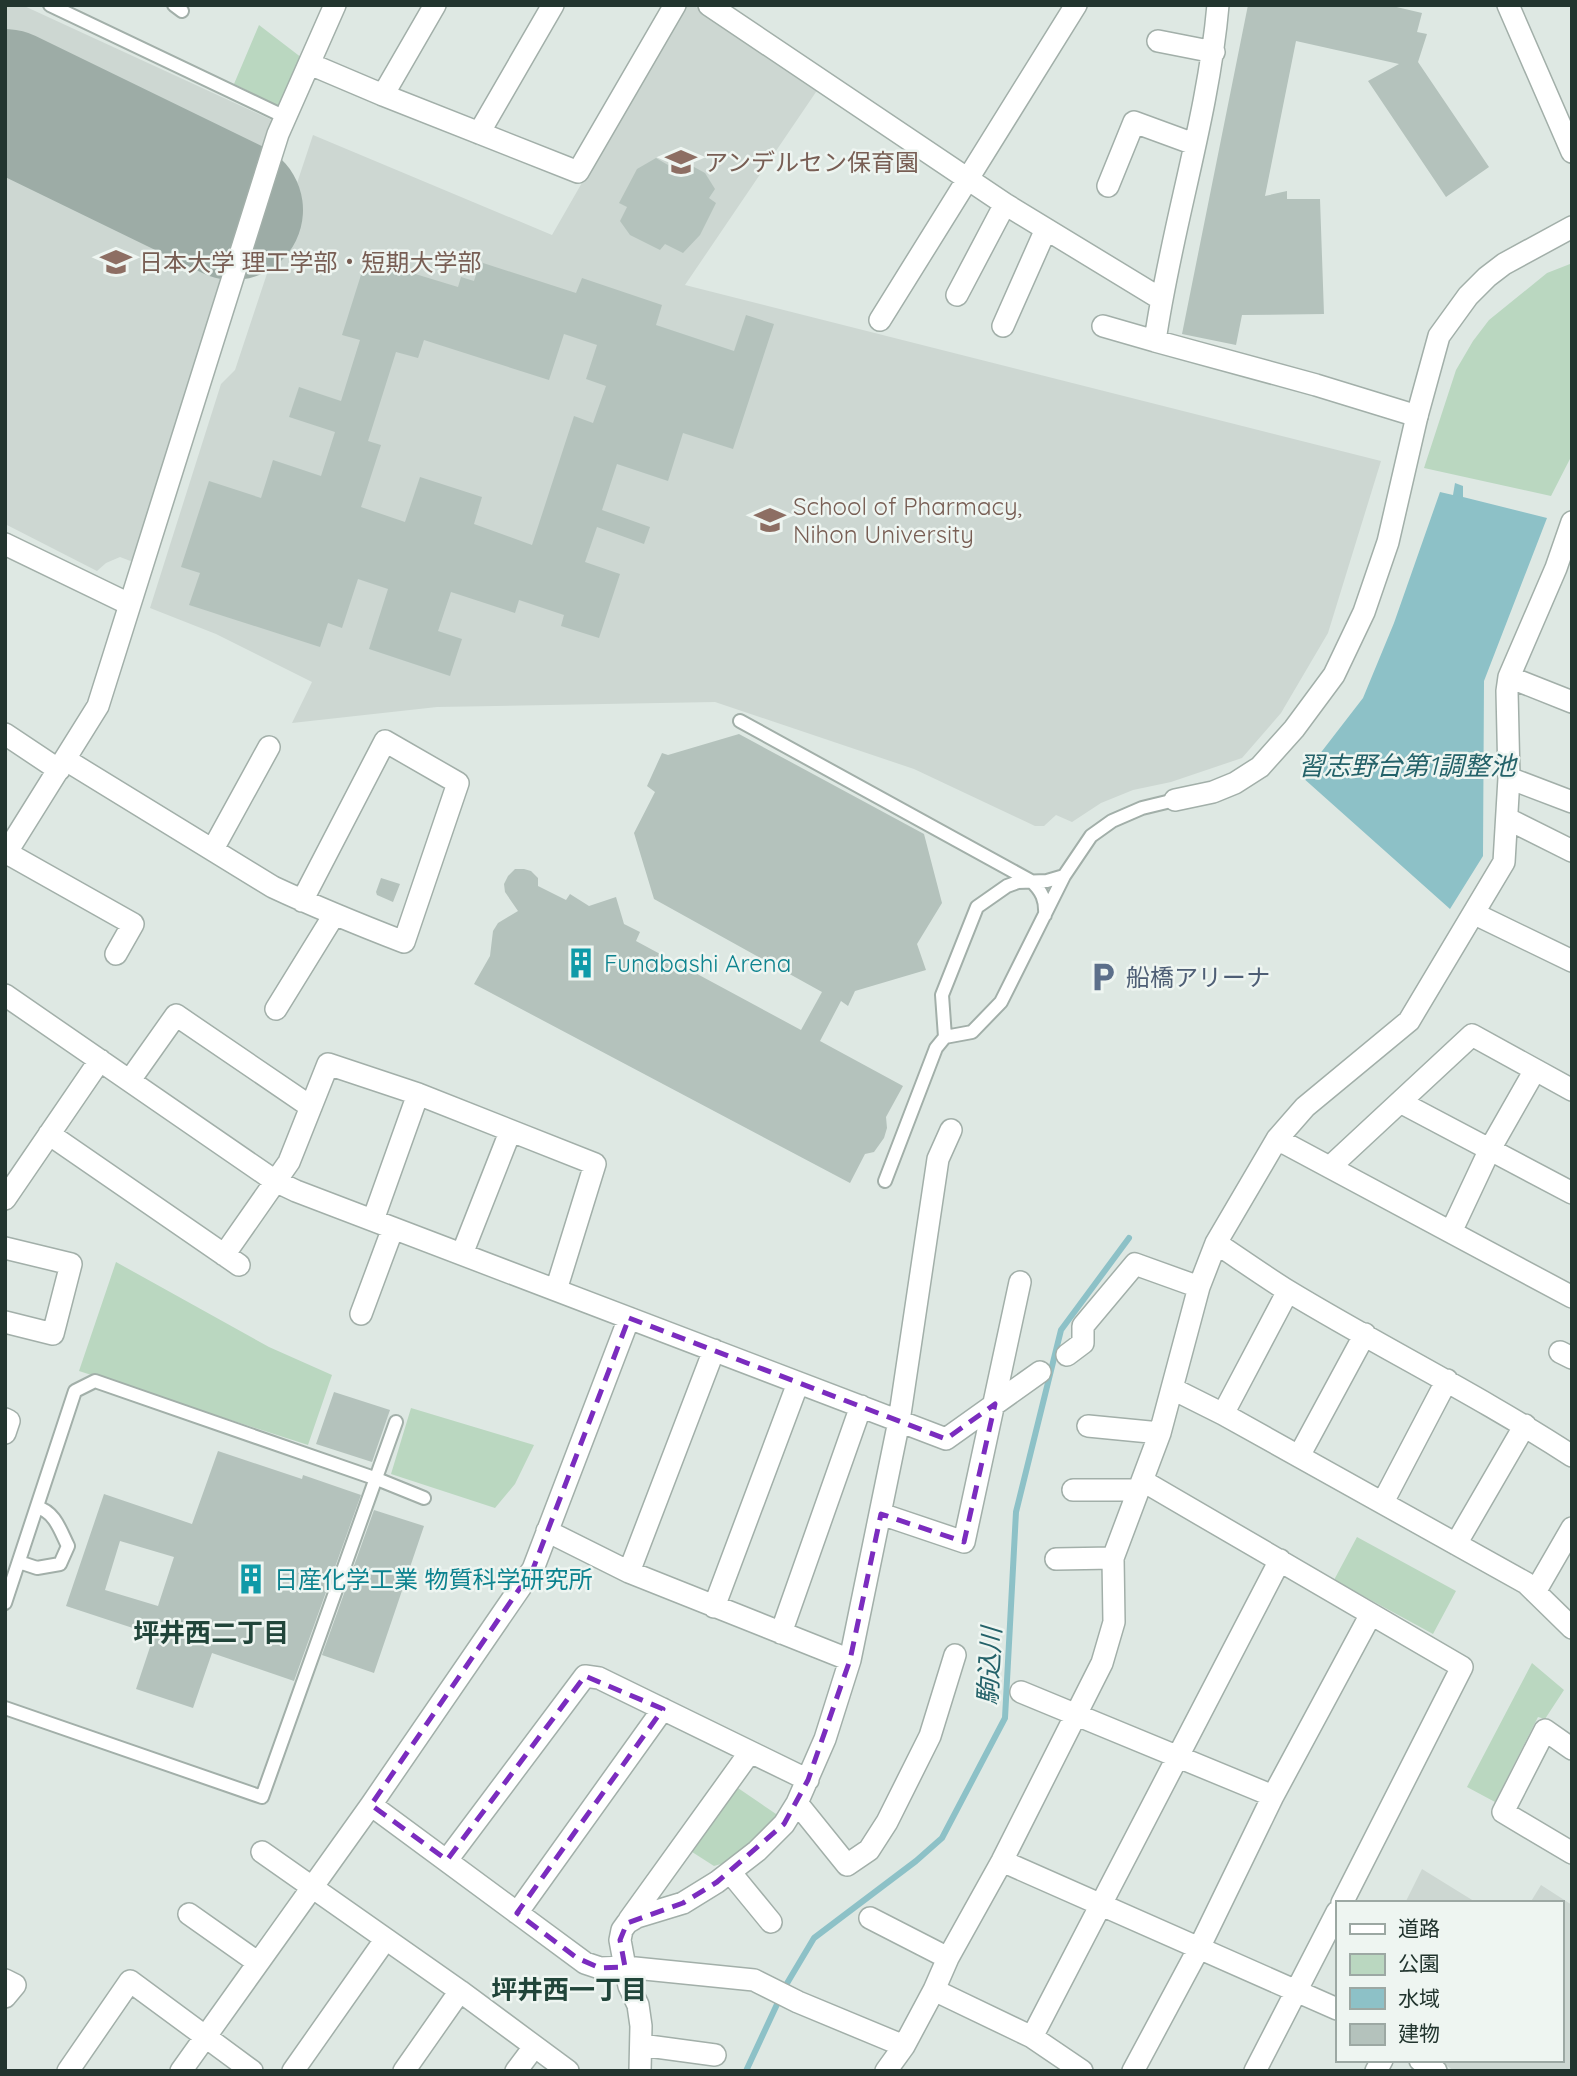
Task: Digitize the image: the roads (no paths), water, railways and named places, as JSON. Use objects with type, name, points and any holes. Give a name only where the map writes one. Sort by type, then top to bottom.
[{"type":"street","points":[[116,954],[133,924],[6,854],[98,706],[274,147],[335,5]]},
{"type":"street","points":[[383,95],[435,5]]},
{"type":"street","points":[[479,134],[553,5]]},
{"type":"street","points":[[317,66],[578,172],[675,5]]},
{"type":"street","points":[[709,5],[1005,204],[1161,299]]},
{"type":"street","points":[[880,320],[1076,5]]},
{"type":"street","points":[[1155,341],[1161,299],[1214,52],[1218,5]]},
{"type":"street","points":[[1508,5],[1572,152]]},
{"type":"street","points":[[1158,41],[1214,52]]},
{"type":"street","points":[[1108,186],[1134,122],[1194,145]]},
{"type":"street","points":[[957,295],[1005,204]]},
{"type":"street","points":[[1175,800],[1213,792],[1235,783],[1260,767],[1294,729],[1334,675],[1364,612],[1388,542],[1439,335],[1468,296],[1504,264],[1572,228]]},
{"type":"street","points":[[1003,326],[1046,229]]},
{"type":"street","points":[[1103,326],[1417,416]]},
{"type":"street","points":[[886,2071],[904,2046],[934,1990],[948,1958],[1002,1861],[1102,1663],[1114,1622],[1113,1558],[1160,1433],[1199,1287],[1216,1243],[1277,1139],[1305,1107],[1409,1021],[1504,862],[1508,819],[1509,677],[1564,571],[1572,522]]},
{"type":"street","points":[[5,544],[129,604]]},
{"type":"street","points":[[1509,677],[1572,702]]},
{"type":"street","points":[[5,734],[214,849],[273,887],[302,901],[334,915],[404,942],[458,783],[385,741],[302,901]]},
{"type":"street","points":[[214,849],[269,747]]},
{"type":"street","points":[[1509,778],[1572,802]]},
{"type":"street","points":[[1508,819],[1572,851]]},
{"type":"street","points":[[1475,914],[1572,961]]},
{"type":"street","points":[[276,1009],[334,915]]},
{"type":"street","points":[[5,995],[275,1181],[946,1439],[1040,1372]]},
{"type":"street","points":[[130,1080],[176,1015],[311,1107]]},
{"type":"street","points":[[1331,1166],[1472,1035],[1572,1090]]},
{"type":"street","points":[[5,1199],[100,1060]]},
{"type":"street","points":[[49,1134],[232,1260],[275,1181],[289,1162],[328,1064],[418,1094],[595,1164],[556,1290]]},
{"type":"street","points":[[1451,1233],[1490,1149],[1535,1070]]},
{"type":"street","points":[[373,1220],[418,1094]]},
{"type":"street","points":[[1400,1102],[1572,1193]]},
{"type":"street","points":[[627,1923],[648,1913],[683,1903],[757,1851],[784,1824],[797,1803],[825,1739],[850,1660],[881,1514],[899,1421],[938,1159],[951,1129]]},
{"type":"street","points":[[462,1254],[510,1132]]},
{"type":"street","points":[[1277,1139],[1572,1297]]},
{"type":"street","points":[[361,1314],[393,1228]]},
{"type":"street","points":[[1216,1243],[1288,1291],[1525,1425],[1572,1456]]},
{"type":"street","points":[[5,1248],[71,1264],[53,1334],[5,1322]]},
{"type":"street","points":[[1067,1355],[1083,1343],[1083,1326],[1135,1264],[1199,1287]]},
{"type":"street","points":[[881,1514],[964,1542],[1020,1282]]},
{"type":"street","points":[[1223,1414],[1288,1291]]},
{"type":"street","points":[[181,2071],[372,1805],[533,1569],[629,1318]]},
{"type":"street","points":[[1298,1456],[1364,1334]]},
{"type":"street","points":[[629,1573],[714,1350]]},
{"type":"street","points":[[1382,1502],[1447,1380]]},
{"type":"street","points":[[714,1607],[798,1382]]},
{"type":"street","points":[[1173,1389],[1223,1414],[1526,1583],[1572,1628]]},
{"type":"street","points":[[781,1633],[861,1406]]},
{"type":"street","points":[[5,1419],[9,1421],[5,1433]]},
{"type":"street","points":[[1456,1544],[1525,1425]]},
{"type":"street","points":[[1088,1426],[1160,1433]]},
{"type":"street","points":[[1073,1490],[1141,1486],[1280,1560],[1462,1667],[1343,1901]]},
{"type":"street","points":[[1535,1592],[1572,1528]]},
{"type":"street","points":[[547,1531],[629,1573],[850,1660]]},
{"type":"street","points":[[1056,1559],[1113,1558]]},
{"type":"street","points":[[1032,2037],[1280,1560]]},
{"type":"street","points":[[1133,2071],[1199,1948],[1273,1796],[1371,1614]]},
{"type":"street","points":[[797,1803],[847,1866],[869,1850],[887,1822],[930,1736],[956,1655]]},
{"type":"street","points":[[447,1860],[585,1676],[599,1678],[808,1780]]},
{"type":"street","points":[[1021,1692],[1273,1796]]},
{"type":"street","points":[[517,1913],[663,1709]]},
{"type":"street","points":[[1572,1749],[1545,1730],[1503,1812],[1572,1853]]},
{"type":"street","points":[[640,2071],[638,2005],[629,1986],[620,1940],[627,1923],[750,1752]]},
{"type":"street","points":[[372,1805],[585,1963],[600,1968],[625,1967],[754,1980],[797,2003],[904,2046]]},
{"type":"street","points":[[262,1852],[460,1991],[568,2071]]},
{"type":"street","points":[[1002,1861],[1336,2009]]},
{"type":"street","points":[[730,1872],[771,1922]]},
{"type":"street","points":[[189,1914],[257,1962]]},
{"type":"street","points":[[1255,2071],[1336,1914]]},
{"type":"street","points":[[870,1918],[948,1958]]},
{"type":"street","points":[[293,2071],[386,1940]]},
{"type":"street","points":[[5,1980],[15,1985],[5,1997]]},
{"type":"street","points":[[68,2071],[130,1981],[252,2071]]},
{"type":"street","points":[[934,1990],[1032,2037],[1082,2071]]},
{"type":"street","points":[[404,2071],[460,1991]]},
{"type":"street","points":[[641,2045],[715,2055]]},
{"type":"street","points":[[516,2071],[534,2047]]},
{"type":"lane","points":[[50,5],[285,117]]},
{"type":"lane","points":[[740,721],[1031,881],[1042,893],[1044,916]]},
{"type":"lane","points":[[885,1181],[936,1048],[945,1037],[972,1032],[1001,1002],[1064,876],[1091,836],[1112,821],[1142,808],[1175,800]]},
{"type":"lane","points":[[945,1037],[942,995],[977,907],[1007,886],[1018,882],[1047,881],[1064,876]]},
{"type":"lane","points":[[5,1603],[75,1391],[95,1381],[377,1479],[424,1498]]},
{"type":"lane","points":[[5,1708],[262,1797],[396,1422]]},
{"type":"lane","points":[[19,1562],[37,1568],[60,1564],[68,1546],[53,1517],[46,1510],[37,1507]]},
{"type":"water","name":"習志野台第1調整池","points":[[1455,483],[1463,486],[1463,497],[1547,518],[1484,681],[1483,856],[1450,909],[1302,777],[1363,698],[1394,623],[1440,492],[1453,495]]},
{"type":"waterway","name":"駒込川","points":[[746,2071],[786,1985],[814,1938],[916,1861],[942,1838],[1005,1718],[1016,1512],[1061,1330],[1129,1238]]},
{"type":"place","name":"アンデルセン保育園","points":[[681,162]]},
{"type":"place","name":"日本大学 理工学部・短期大学部","points":[[116,262]]},
{"type":"place","name":"School of Pharmacy, Nihon University","points":[[770,520]]},
{"type":"place","name":"Funabashi Arena","points":[[581,963]]},
{"type":"place","name":"船橋アリーナ","points":[[1103,977]]},
{"type":"place","name":"日産化学工業 物質科学研究所","points":[[251,1579]]},
{"type":"district","name":"坪井西二丁目","points":[[211,1632]]},
{"type":"district","name":"坪井西一丁目","points":[[569,1989]]}]
